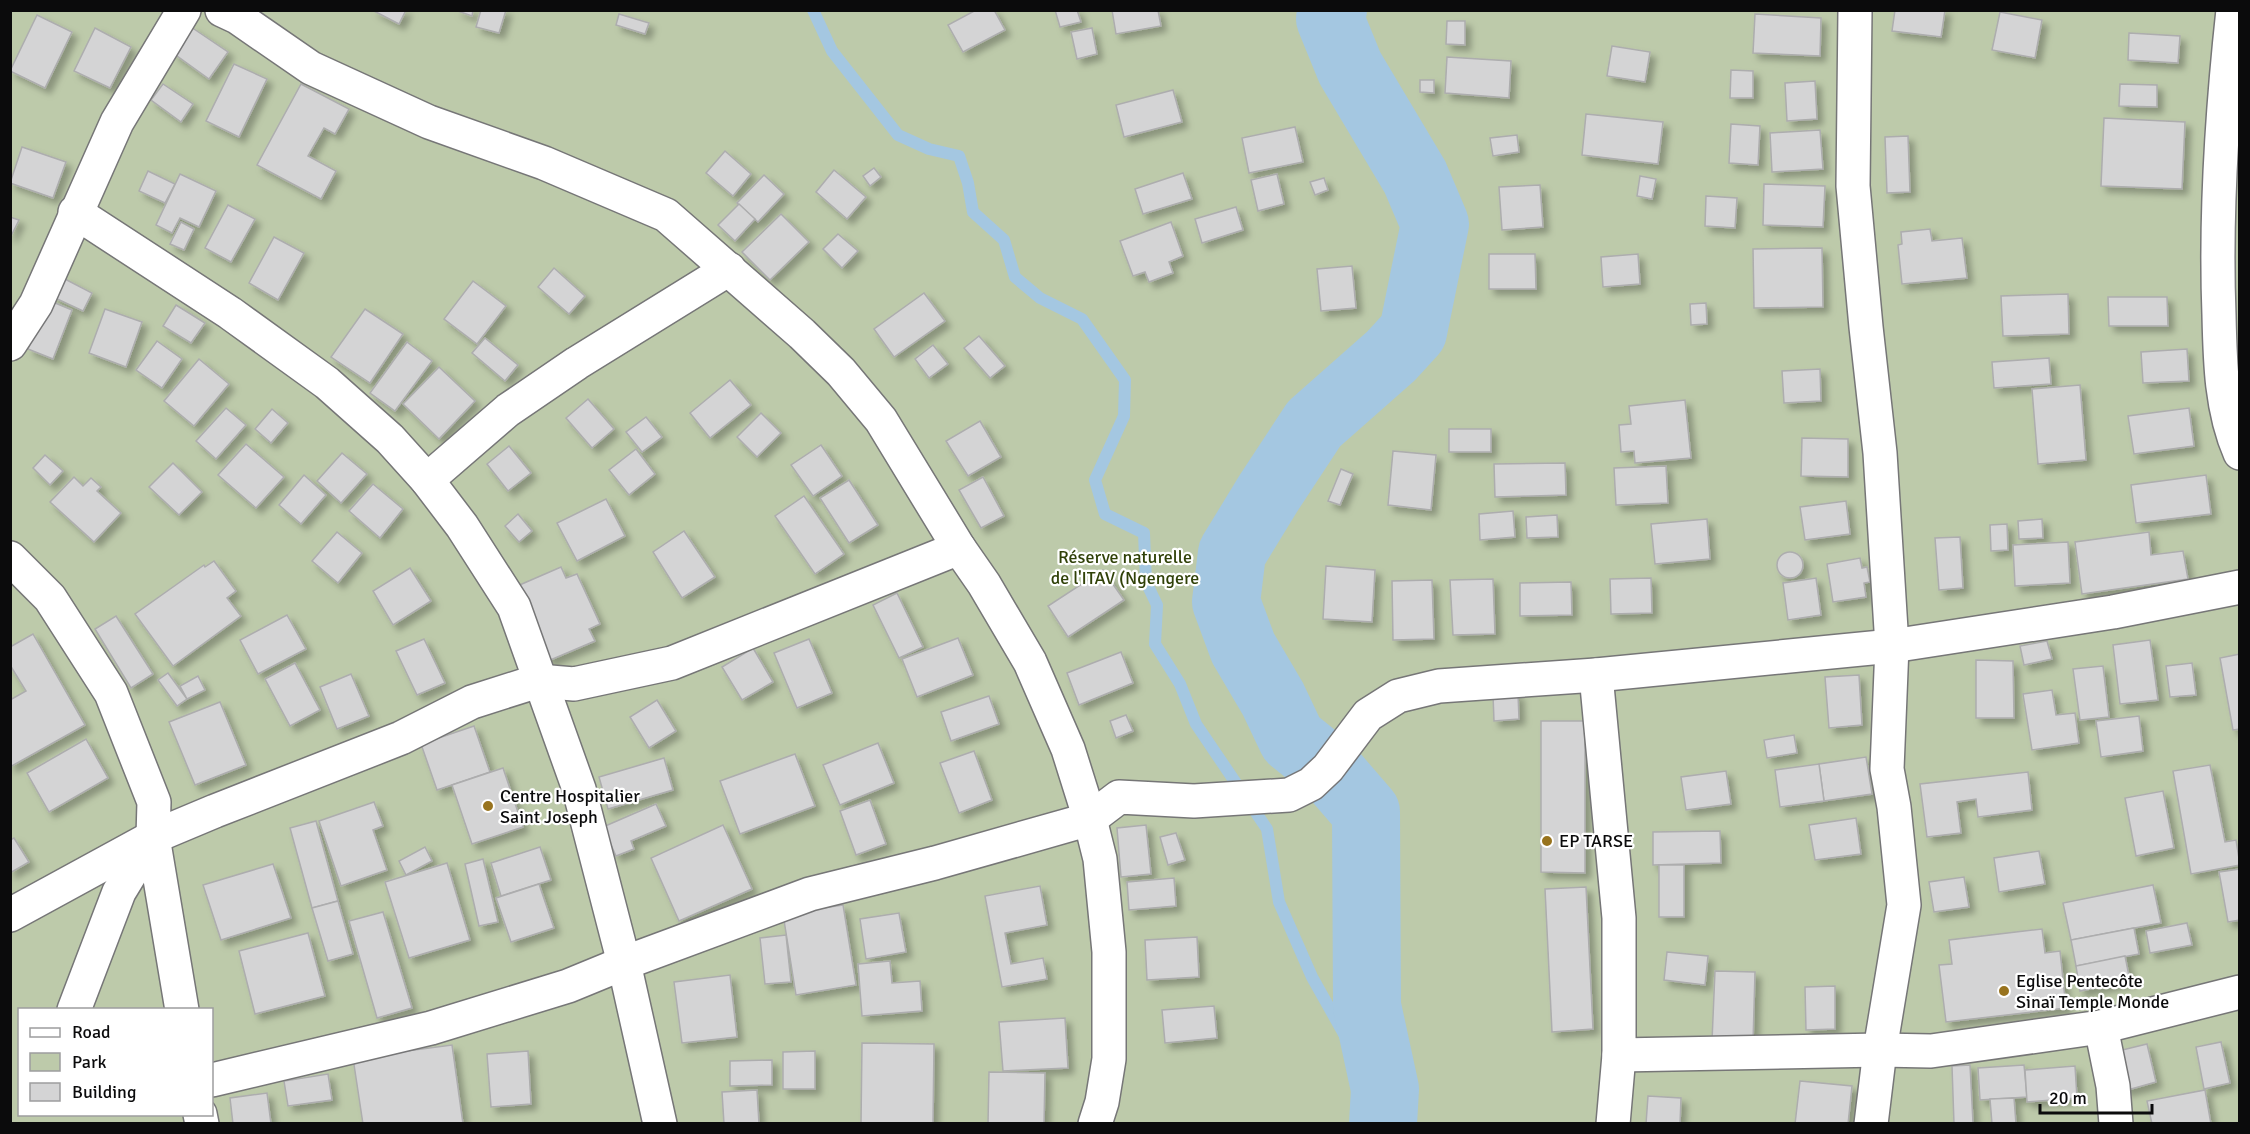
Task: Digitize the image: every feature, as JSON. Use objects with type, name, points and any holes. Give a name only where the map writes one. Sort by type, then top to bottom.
[{"type":"street","points":[[10,344],[36,304],[117,122],[184,10]]},
{"type":"street","points":[[222,10],[237,16],[311,68],[429,122],[544,163],[666,214],[802,334],[841,372],[881,420],[1030,662],[1068,749],[1090,819],[1100,859],[1108,952],[1109,1059],[1102,1102],[1095,1124]]},
{"type":"street","points":[[1855,10],[1853,186],[1880,453],[1892,646],[1887,770],[1894,807],[1904,905],[1880,1050],[1871,1124]]},
{"type":"street","points":[[2233,10],[2224,86],[2217,267],[2220,361],[2229,429],[2240,453]]},
{"type":"street","points":[[75,212],[230,313],[327,383],[390,439],[427,480],[462,526],[514,607],[538,681],[579,789],[624,963],[660,1124]]},
{"type":"street","points":[[427,480],[508,410],[577,363],[729,269]]},
{"type":"street","points":[[10,915],[153,837],[401,738],[472,702],[538,681],[574,684],[672,663],[959,548]]},
{"type":"street","points":[[10,558],[50,598],[111,693],[154,802],[153,837],[182,1008]]},
{"type":"street","points":[[213,1080],[431,1028],[568,986],[810,894],[935,863],[1090,819],[1119,797],[1194,801],[1289,795],[1311,784],[1328,768],[1368,715],[1398,696],[1439,686],[1596,675],[1892,646],[2113,612],[2240,586]]},
{"type":"street","points":[[1596,675],[1619,918],[1619,1055],[1613,1124]]},
{"type":"street","points":[[75,1008],[119,892],[153,837]]},
{"type":"street","points":[[1619,1055],[1931,1051],[2101,1027],[2240,992]]},
{"type":"street","points":[[2101,1027],[2114,1086],[2116,1124]]},
{"type":"green space","name":"Réserve naturelle de l'ITAV (Ngengere","points":[[10,11],[2239,11],[2239,1123],[11,1123]]},
{"type":"building","points":[[372,10],[406,10],[399,24]]},
{"type":"building","points":[[455,10],[473,10],[472,16]]},
{"type":"building","points":[[481,10],[506,10],[499,33],[476,27]]},
{"type":"building","points":[[976,10],[994,10],[1005,30],[963,52],[948,25]]},
{"type":"building","points":[[1055,10],[1077,10],[1081,22],[1060,27]]},
{"type":"building","points":[[1112,10],[1158,10],[1161,26],[1116,34]]},
{"type":"building","points":[[1895,10],[1945,10],[1941,37],[1892,31]]},
{"type":"building","points":[[2000,12],[2042,20],[2035,58],[1992,50]]},
{"type":"building","points":[[619,14],[649,23],[645,34],[616,25]]},
{"type":"building","points":[[1755,14],[1821,18],[1820,56],[1753,53]]},
{"type":"building","points":[[37,15],[72,32],[45,88],[10,71]]},
{"type":"building","points":[[1447,21],[1465,21],[1465,45],[1446,44]]},
{"type":"building","points":[[191,27],[228,52],[209,79],[173,53]]},
{"type":"building","points":[[95,28],[131,47],[110,88],[74,71]]},
{"type":"building","points":[[1092,28],[1097,54],[1077,59],[1071,32]]},
{"type":"building","points":[[2129,33],[2180,36],[2178,63],[2128,60]]},
{"type":"building","points":[[1612,46],[1650,52],[1645,82],[1607,76]]},
{"type":"building","points":[[1447,57],[1511,61],[1509,98],[1445,93]]},
{"type":"building","points":[[234,64],[267,79],[239,137],[206,121]]},
{"type":"building","points":[[1731,70],[1753,71],[1753,98],[1730,98]]},
{"type":"building","points":[[1420,80],[1434,80],[1434,93],[1420,92]]},
{"type":"building","points":[[1815,81],[1817,119],[1787,121],[1785,83]]},
{"type":"building","points":[[163,84],[193,104],[181,122],[151,100]]},
{"type":"building","points":[[301,84],[349,109],[335,134],[324,128],[308,156],[336,171],[321,199],[257,165]]},
{"type":"building","points":[[2120,84],[2157,85],[2157,107],[2119,106]]},
{"type":"building","points":[[1173,90],[1182,122],[1124,137],[1116,105]]},
{"type":"building","points":[[1586,114],[1663,122],[1658,164],[1582,155]]},
{"type":"building","points":[[2104,118],[2185,122],[2182,189],[2101,186]]},
{"type":"building","points":[[1731,124],[1760,126],[1758,165],[1729,163]]},
{"type":"building","points":[[1295,127],[1303,162],[1249,173],[1242,138]]},
{"type":"building","points":[[1820,130],[1823,169],[1772,172],[1770,133]]},
{"type":"building","points":[[1517,135],[1519,152],[1493,156],[1490,138]]},
{"type":"building","points":[[1908,136],[1910,192],[1887,193],[1885,137]]},
{"type":"building","points":[[22,147],[66,162],[53,198],[10,183]]},
{"type":"building","points":[[725,151],[751,174],[733,196],[706,173]]},
{"type":"building","points":[[874,168],[881,177],[870,186],[863,176]]},
{"type":"building","points":[[834,170],[866,197],[847,219],[816,192]]},
{"type":"building","points":[[148,171],[175,184],[165,203],[139,191]]},
{"type":"building","points":[[1183,173],[1192,199],[1143,214],[1135,189]]},
{"type":"building","points":[[180,174],[216,191],[199,227],[180,218],[172,233],[156,225]]},
{"type":"building","points":[[1277,174],[1284,204],[1258,211],[1251,180]]},
{"type":"building","points":[[764,175],[784,194],[758,222],[737,203]]},
{"type":"building","points":[[1640,176],[1656,179],[1652,199],[1637,196]]},
{"type":"building","points":[[1324,178],[1328,190],[1315,195],[1310,182]]},
{"type":"building","points":[[1764,184],[1825,186],[1823,227],[1763,225]]},
{"type":"building","points":[[1540,185],[1543,227],[1502,230],[1499,187]]},
{"type":"building","points":[[1706,196],[1737,198],[1735,228],[1705,226]]},
{"type":"building","points":[[739,204],[755,219],[735,241],[718,225]]},
{"type":"building","points":[[228,205],[255,219],[231,262],[205,248]]},
{"type":"building","points":[[1236,207],[1243,230],[1202,243],[1195,219]]},
{"type":"building","points":[[781,214],[809,242],[770,280],[742,252]]},
{"type":"building","points":[[10,217],[19,220],[10,238]]},
{"type":"building","points":[[181,222],[194,229],[184,250],[170,244]]},
{"type":"building","points":[[1171,222],[1183,256],[1169,262],[1173,273],[1149,282],[1145,272],[1133,276],[1120,241]]},
{"type":"building","points":[[1930,229],[1932,241],[1962,238],[1967,278],[1902,284],[1898,245],[1902,244],[1901,232]]},
{"type":"building","points":[[838,234],[858,251],[842,268],[823,249]]},
{"type":"building","points":[[274,237],[304,253],[278,300],[249,283]]},
{"type":"building","points":[[1822,248],[1823,307],[1754,308],[1753,249]]},
{"type":"building","points":[[1489,254],[1535,254],[1536,289],[1489,289]]},
{"type":"building","points":[[1638,254],[1640,284],[1603,287],[1601,257]]},
{"type":"building","points":[[1352,266],[1356,308],[1321,311],[1317,269]]},
{"type":"building","points":[[554,268],[585,296],[569,314],[538,287]]},
{"type":"building","points":[[63,278],[92,293],[83,311],[53,297]]},
{"type":"building","points":[[473,281],[506,306],[477,344],[444,319]]},
{"type":"building","points":[[924,293],[945,321],[894,357],[874,329]]},
{"type":"building","points":[[2068,294],[2069,334],[2003,336],[2001,296]]},
{"type":"building","points":[[2108,297],[2167,297],[2168,326],[2109,326]]},
{"type":"building","points":[[48,300],[72,310],[53,359],[28,349]]},
{"type":"building","points":[[1706,303],[1707,324],[1691,325],[1690,304]]},
{"type":"building","points":[[176,305],[205,323],[191,343],[163,326]]},
{"type":"building","points":[[105,309],[142,322],[126,367],[89,353]]},
{"type":"building","points":[[365,309],[403,334],[370,383],[331,357]]},
{"type":"building","points":[[979,336],[1005,366],[990,378],[964,348]]},
{"type":"building","points":[[485,338],[518,365],[505,381],[472,353]]},
{"type":"building","points":[[157,341],[182,359],[162,388],[136,370]]},
{"type":"building","points":[[407,342],[432,361],[395,411],[370,393]]},
{"type":"building","points":[[933,345],[948,364],[929,378],[915,359]]},
{"type":"building","points":[[2187,349],[2189,381],[2143,383],[2141,352]]},
{"type":"building","points":[[2049,358],[2051,384],[1994,388],[1992,362]]},
{"type":"building","points":[[199,359],[229,384],[194,426],[164,401]]},
{"type":"building","points":[[439,367],[475,401],[439,439],[403,404]]},
{"type":"building","points":[[1820,369],[1821,401],[1784,403],[1782,371]]},
{"type":"building","points":[[730,380],[751,405],[710,438],[690,413]]},
{"type":"building","points":[[2080,385],[2086,460],[2038,464],[2032,389]]},
{"type":"building","points":[[588,399],[614,429],[592,448],[566,418]]},
{"type":"building","points":[[1685,400],[1691,458],[1635,463],[1634,451],[1621,452],[1619,425],[1631,424],[1629,406]]},
{"type":"building","points":[[226,408],[246,425],[216,459],[196,441]]},
{"type":"building","points":[[2189,408],[2194,446],[2134,454],[2128,416]]},
{"type":"building","points":[[272,409],[288,423],[271,443],[255,429]]},
{"type":"building","points":[[761,413],[781,433],[757,457],[737,437]]},
{"type":"building","points":[[646,417],[662,437],[642,452],[626,432]]},
{"type":"building","points":[[980,421],[1001,457],[968,476],[946,441]]},
{"type":"building","points":[[1449,429],[1491,429],[1491,452],[1449,452]]},
{"type":"building","points":[[1802,438],[1848,439],[1848,477],[1801,476]]},
{"type":"building","points":[[246,444],[284,477],[256,508],[218,475]]},
{"type":"building","points":[[821,445],[842,476],[813,496],[791,465]]},
{"type":"building","points":[[509,446],[531,473],[508,491],[487,464]]},
{"type":"building","points":[[636,449],[655,474],[629,495],[609,470]]},
{"type":"building","points":[[1393,451],[1436,455],[1431,510],[1388,505]]},
{"type":"building","points":[[342,453],[367,474],[341,503],[317,481]]},
{"type":"building","points":[[45,455],[63,471],[50,485],[33,468]]},
{"type":"building","points":[[173,463],[202,492],[179,515],[149,487]]},
{"type":"building","points":[[1565,463],[1566,495],[1495,497],[1494,464]]},
{"type":"building","points":[[1666,466],[1668,503],[1616,505],[1614,468]]},
{"type":"building","points":[[1341,469],[1353,474],[1340,505],[1328,501]]},
{"type":"building","points":[[304,475],[326,495],[301,524],[279,505]]},
{"type":"building","points":[[2206,475],[2211,514],[2136,523],[2131,485]]},
{"type":"building","points":[[74,477],[83,486],[91,478],[101,487],[97,491],[121,513],[94,542],[50,502]]},
{"type":"building","points":[[983,477],[1004,516],[981,528],[959,490]]},
{"type":"building","points":[[849,480],[878,525],[849,543],[820,498]]},
{"type":"building","points":[[373,484],[403,509],[380,538],[349,511]]},
{"type":"building","points":[[804,496],[844,554],[815,574],[775,516]]},
{"type":"building","points":[[606,499],[625,536],[577,561],[557,523]]},
{"type":"building","points":[[1846,501],[1850,534],[1805,540],[1800,507]]},
{"type":"building","points":[[1513,511],[1515,537],[1480,540],[1479,514]]},
{"type":"building","points":[[518,514],[532,531],[519,542],[505,526]]},
{"type":"building","points":[[1557,515],[1558,537],[1527,538],[1526,517]]},
{"type":"building","points":[[1707,519],[1710,559],[1655,564],[1651,524]]},
{"type":"building","points":[[2042,519],[2043,538],[2019,539],[2018,521]]},
{"type":"building","points":[[2007,524],[2008,550],[1991,551],[1990,525]]},
{"type":"building","points":[[684,531],[715,577],[682,598],[653,552]]},
{"type":"building","points":[[337,532],[362,553],[338,583],[312,561]]},
{"type":"building","points":[[2149,532],[2151,555],[2183,551],[2188,579],[2082,594],[2075,542]]},
{"type":"building","points":[[1960,537],[1963,588],[1939,590],[1935,538]]},
{"type":"building","points":[[2068,542],[2070,583],[2015,586],[2013,545]]},
{"type":"building","points":[[1790,552],[1799,556],[1803,565],[1799,574],[1790,578],[1781,574],[1777,565],[1781,556]]},
{"type":"building","points":[[1860,558],[1862,568],[1867,567],[1870,582],[1864,583],[1866,597],[1833,602],[1827,564]]},
{"type":"building","points":[[214,561],[236,591],[227,598],[241,616],[173,666],[135,614],[204,565],[205,567]]},
{"type":"building","points":[[1326,566],[1375,570],[1372,622],[1323,619]]},
{"type":"building","points":[[561,567],[566,578],[577,574],[600,624],[589,629],[595,641],[548,661],[515,587]]},
{"type":"building","points":[[410,568],[431,601],[393,625],[373,591]]},
{"type":"building","points":[[1103,570],[1124,600],[1068,637],[1048,606]]},
{"type":"building","points":[[1651,578],[1652,613],[1611,614],[1610,579]]},
{"type":"building","points":[[1816,578],[1821,615],[1788,620],[1783,583]]},
{"type":"building","points":[[1493,579],[1495,634],[1453,635],[1450,580]]},
{"type":"building","points":[[1432,580],[1434,639],[1393,640],[1392,581]]},
{"type":"building","points":[[1571,582],[1572,615],[1520,616],[1520,583]]},
{"type":"building","points":[[897,593],[923,647],[899,658],[873,605]]},
{"type":"building","points":[[287,615],[306,649],[258,674],[240,640]]},
{"type":"building","points":[[116,616],[153,674],[131,688],[95,629]]},
{"type":"building","points":[[33,634],[85,725],[10,767],[10,700],[26,691],[10,665],[10,647]]},
{"type":"building","points":[[958,638],[973,675],[917,697],[902,659]]},
{"type":"building","points":[[424,639],[445,683],[417,695],[396,651]]},
{"type":"building","points":[[809,639],[832,693],[797,708],[774,653]]},
{"type":"building","points":[[2150,640],[2158,700],[2120,704],[2113,645]]},
{"type":"building","points":[[2047,641],[2052,659],[2024,665],[2020,646]]},
{"type":"building","points":[[753,648],[773,682],[742,700],[722,667]]},
{"type":"building","points":[[1121,652],[1133,683],[1079,705],[1067,673]]},
{"type":"building","points":[[2240,654],[2240,729],[2233,730],[2220,658]]},
{"type":"building","points":[[1976,660],[2013,661],[2014,718],[1976,718]]},
{"type":"building","points":[[295,663],[320,710],[290,726],[265,679]]},
{"type":"building","points":[[2192,663],[2196,695],[2170,697],[2166,666]]},
{"type":"building","points":[[2103,666],[2109,717],[2080,720],[2073,669]]},
{"type":"building","points":[[168,673],[187,699],[177,706],[158,680]]},
{"type":"building","points":[[351,674],[369,716],[337,729],[320,687]]},
{"type":"building","points":[[1859,675],[1862,725],[1829,728],[1825,677]]},
{"type":"building","points":[[198,676],[205,690],[187,699],[180,686]]},
{"type":"building","points":[[2052,690],[2056,715],[2075,713],[2079,743],[2032,750],[2023,694]]},
{"type":"building","points":[[1518,694],[1519,719],[1494,721],[1493,695]]},
{"type":"building","points":[[989,696],[999,724],[951,741],[941,712]]},
{"type":"building","points":[[657,700],[676,731],[649,748],[630,717]]},
{"type":"building","points":[[220,702],[246,765],[195,785],[169,722]]},
{"type":"building","points":[[1126,715],[1133,731],[1116,738],[1110,721]]},
{"type":"building","points":[[2139,716],[2143,751],[2101,757],[2096,721]]},
{"type":"building","points":[[1541,721],[1585,721],[1585,873],[1541,872]]},
{"type":"building","points":[[474,726],[490,772],[437,790],[421,744]]},
{"type":"building","points":[[1794,735],[1797,753],[1767,758],[1764,740]]},
{"type":"building","points":[[86,739],[108,778],[49,812],[27,773]]},
{"type":"building","points":[[878,743],[894,783],[840,805],[823,765]]},
{"type":"building","points":[[974,751],[992,800],[959,813],[940,763]]},
{"type":"building","points":[[795,754],[815,806],[740,834],[720,781]]},
{"type":"building","points":[[1866,757],[1872,794],[1824,801],[1819,764]]},
{"type":"building","points":[[664,758],[673,790],[608,809],[599,777]]},
{"type":"building","points":[[1819,764],[1824,801],[1780,807],[1775,770]]},
{"type":"building","points":[[2210,765],[2225,842],[2236,840],[2240,865],[2191,874],[2173,771]]},
{"type":"building","name":"Centre Hospitalier Saint Joseph","points":[[503,768],[523,827],[472,844],[452,785]]},
{"type":"building","points":[[1726,771],[1731,804],[1686,810],[1681,777]]},
{"type":"building","points":[[2028,772],[2032,810],[1978,817],[1976,799],[1957,802],[1961,833],[1927,837],[1920,784]]},
{"type":"building","points":[[2163,791],[2174,848],[2136,856],[2125,798]]},
{"type":"building","points":[[870,800],[886,844],[856,855],[840,811]]},
{"type":"building","points":[[374,802],[383,826],[373,830],[387,870],[341,886],[319,821]]},
{"type":"building","points":[[656,804],[666,826],[631,841],[634,849],[616,856],[603,827]]},
{"type":"building","points":[[1856,818],[1861,854],[1815,860],[1809,825]]},
{"type":"building","points":[[316,821],[338,901],[312,908],[290,828]]},
{"type":"building","points":[[723,825],[752,889],[679,921],[651,858]]},
{"type":"building","points":[[1146,825],[1151,874],[1121,877],[1117,828]]},
{"type":"building","points":[[1720,831],[1721,863],[1653,865],[1653,832]]},
{"type":"building","points":[[1176,833],[1185,860],[1168,865],[1160,837]]},
{"type":"building","points":[[14,838],[29,862],[10,873],[10,840]]},
{"type":"building","points":[[425,847],[432,861],[406,875],[399,861]]},
{"type":"building","points":[[540,847],[551,880],[501,896],[491,863]]},
{"type":"building","points":[[2039,851],[2045,884],[1999,892],[1994,858]]},
{"type":"building","points":[[483,859],[498,922],[479,926],[465,864]]},
{"type":"building","points":[[447,863],[470,940],[409,958],[385,882]]},
{"type":"building","points":[[273,864],[291,918],[221,940],[203,885]]},
{"type":"building","points":[[1659,865],[1684,865],[1684,917],[1659,917]]},
{"type":"building","points":[[2240,869],[2240,920],[2228,922],[2219,872]]},
{"type":"building","points":[[1964,877],[1969,907],[1934,912],[1929,882]]},
{"type":"building","points":[[1174,878],[1176,906],[1129,910],[1127,882]]},
{"type":"building","points":[[539,884],[554,928],[511,942],[496,898]]},
{"type":"building","points":[[2153,885],[2161,923],[2071,940],[2063,903]]},
{"type":"building","points":[[1040,886],[1047,925],[1005,933],[1011,964],[1043,958],[1047,979],[1002,987],[985,896]]},
{"type":"building","points":[[1586,887],[1593,1029],[1552,1032],[1545,889]]},
{"type":"building","points":[[338,901],[353,954],[328,961],[312,908]]},
{"type":"building","points":[[843,905],[856,985],[796,995],[783,914]]},
{"type":"building","points":[[383,912],[412,1008],[377,1018],[349,921]]},
{"type":"building","points":[[899,913],[906,952],[866,959],[860,919]]},
{"type":"building","points":[[2187,923],[2192,945],[2150,953],[2146,931]]},
{"type":"building","points":[[2134,928],[2139,954],[2076,966],[2071,940]]},
{"type":"building","points":[[2042,929],[2045,953],[2060,951],[2066,1008],[1946,1022],[1939,965],[1952,964],[1949,940]]},
{"type":"building","points":[[308,933],[325,996],[255,1014],[239,951]]},
{"type":"building","points":[[786,935],[791,982],[765,984],[760,938]]},
{"type":"building","points":[[1197,937],[1199,977],[1147,980],[1145,940]]},
{"type":"building","points":[[1667,952],[1708,956],[1705,985],[1664,980]]},
{"type":"building","points":[[2125,956],[2130,981],[2080,991],[2076,966]]},
{"type":"building","points":[[890,961],[892,983],[920,981],[922,1011],[862,1016],[858,964]]},
{"type":"building","points":[[1715,971],[1755,972],[1753,1043],[1712,1041]]},
{"type":"building","points":[[730,975],[737,1037],[682,1043],[674,982]]},
{"type":"building","points":[[1835,986],[1835,1029],[1806,1030],[1805,987]]},
{"type":"building","points":[[1214,1006],[1217,1038],[1165,1043],[1162,1010]]},
{"type":"building","points":[[1065,1018],[1068,1068],[1003,1071],[999,1022]]},
{"type":"building","points":[[2221,1042],[2230,1083],[2204,1089],[2196,1047]]},
{"type":"building","points":[[862,1043],[934,1044],[933,1124],[861,1124]]},
{"type":"building","points":[[2147,1044],[2156,1082],[2124,1091],[2114,1052]]},
{"type":"building","points":[[452,1045],[463,1124],[363,1124],[353,1058]]},
{"type":"building","points":[[528,1051],[531,1104],[491,1107],[487,1054]]},
{"type":"building","points":[[815,1051],[815,1089],[783,1089],[783,1052]]},
{"type":"building","points":[[772,1060],[772,1085],[730,1086],[730,1061]]},
{"type":"building","points":[[1970,1065],[1973,1123],[1954,1124],[1952,1066]]},
{"type":"building","points":[[2024,1065],[2027,1097],[1980,1100],[1978,1068]]},
{"type":"building","points":[[2075,1066],[2077,1098],[2027,1102],[2025,1070]]},
{"type":"building","points":[[989,1072],[1045,1073],[1044,1124],[988,1124]]},
{"type":"building","points":[[328,1074],[332,1100],[288,1106],[284,1081]]},
{"type":"building","points":[[1800,1081],[1852,1086],[1848,1124],[1795,1124]]},
{"type":"building","points":[[757,1090],[759,1124],[724,1124],[722,1092]]},
{"type":"building","points":[[2205,1090],[2211,1124],[2152,1124],[2147,1101]]},
{"type":"building","points":[[267,1093],[271,1124],[233,1124],[230,1098]]},
{"type":"building","points":[[1648,1096],[1681,1098],[1680,1124],[1646,1124]]},
{"type":"building","points":[[2014,1098],[2016,1124],[1992,1124],[1990,1099]]},
{"type":"waterway","points":[[813,10],[832,51],[898,135],[929,149],[959,156],[968,183],[973,212],[1004,240],[1015,277],[1040,298],[1082,319],[1125,380],[1124,416],[1095,480],[1105,514],[1144,533],[1146,582],[1157,605],[1155,644],[1180,684],[1196,724],[1267,829],[1279,902],[1312,977],[1353,1050],[1362,1098],[1383,1122]]},
{"type":"waterway","points":[[1333,10],[1330,19],[1350,68],[1415,177],[1435,224],[1413,332],[1391,356],[1314,424],[1232,553],[1226,602],[1243,648],[1273,699],[1292,739],[1328,768],[1366,812],[1367,1006],[1385,1089],[1383,1124]]},
{"type":"place","name":"Centre Hospitalier Saint Joseph","points":[[488,806]]},
{"type":"place","name":"EP TARSE","points":[[1547,841]]},
{"type":"place","name":"Eglise Pentecôte Sinaï Temple Monde","points":[[2004,991]]}]
